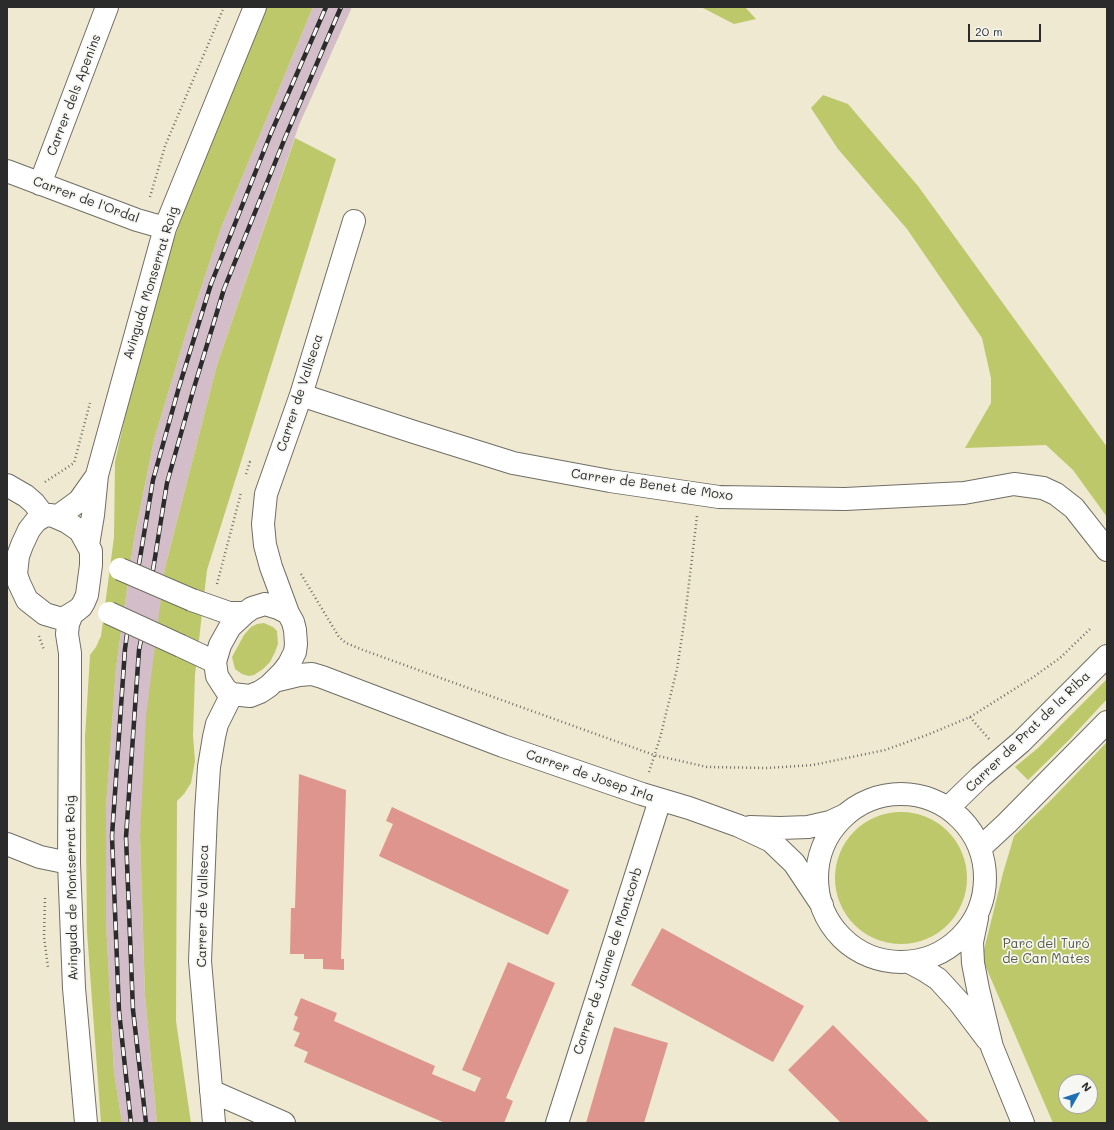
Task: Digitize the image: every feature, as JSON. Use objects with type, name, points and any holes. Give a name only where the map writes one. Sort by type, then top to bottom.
[{"type":"street","name":"Carrer dels Apenins","points":[[40,184],[107,7]]},
{"type":"street","name":"Avinguda Monserrat Roig","points":[[89,548],[97,475],[165,228],[255,7]]},
{"type":"street","name":"Carrer de l'Ordal","points":[[7,171],[137,220],[165,228]]},
{"type":"street","name":"Carrer de Vallseca","points":[[288,613],[271,567],[265,545],[263,524],[266,494],[301,395],[354,221]]},
{"type":"street","name":"Carrer de Benet de Moxo","points":[[301,395],[513,463],[610,481],[719,497],[844,499],[964,493],[1014,484],[1043,488],[1056,494],[1074,508],[1107,550]]},
{"type":"street","name":"Avinguda Monserrat Roig","points":[[51,517],[79,501],[97,475]]},
{"type":"street","points":[[7,485],[16,489],[30,499],[51,517],[67,522],[80,531],[89,548],[91,565],[87,595],[68,624],[67,630],[70,653]]},
{"type":"street","points":[[51,517],[36,521],[29,530],[22,545],[18,556],[16,574],[19,584],[17,598],[51,616],[62,618],[76,610],[98,609],[215,662]]},
{"type":"street","points":[[89,548],[106,562],[120,569],[192,600],[229,613],[252,609],[265,604],[272,605],[288,613],[293,622],[296,644],[295,652],[289,664],[274,681],[260,692],[250,696],[232,694],[226,690],[217,676],[215,662],[220,645],[225,635],[233,624],[252,609]]},
{"type":"street","name":"Carrer de Vallseca","points":[[252,609],[268,592],[271,582],[271,567]]},
{"type":"street","points":[[51,616],[62,634],[70,653]]},
{"type":"street","points":[[296,644],[316,667],[334,681]]},
{"type":"street","name":"Avinguda de Montserrat Roig","points":[[70,653],[69,863],[74,988],[86,1123]]},
{"type":"street","name":"Carrer de Prat de la Riba","points":[[948,808],[980,777],[1021,742],[1107,656]]},
{"type":"street","points":[[274,681],[299,675],[312,674],[334,681]]},
{"type":"street","name":"Carrer de Josep Irla","points":[[334,681],[503,746],[739,826],[771,841],[794,863],[822,905]]},
{"type":"street","name":"Carrer de Vallseca","points":[[214,1123],[200,961],[206,813],[209,767],[214,737],[217,724],[232,694]]},
{"type":"street","points":[[980,848],[1007,823],[1107,722]]},
{"type":"street","points":[[739,826],[780,828],[808,826],[830,822],[872,799],[887,795],[903,794],[934,800],[948,808],[961,819],[972,832],[980,848],[985,868],[984,889],[972,942],[973,962],[992,1047],[1023,1123]]},
{"type":"street","name":"Carrer de Jaume de Montcorb","points":[[557,1123],[651,797]]},
{"type":"street","points":[[844,815],[825,841],[817,872],[818,889],[822,905],[828,919],[837,932],[849,944],[863,953],[886,961],[909,962],[931,956],[951,945],[963,935],[972,923],[979,909]]},
{"type":"street","points":[[7,844],[40,857],[69,863]]},
{"type":"street","points":[[909,962],[938,979],[959,1002],[992,1047]]},
{"type":"street","points":[[212,1091],[284,1123]]},
{"type":"path","points":[[245,477],[250,462]]},
{"type":"path","points":[[218,588],[216,583],[241,492]]},
{"type":"path","points":[[651,797],[654,756],[677,669],[700,494]]},
{"type":"path","points":[[298,569],[339,637],[346,642],[363,650],[654,756],[707,767],[766,768],[813,765],[885,750],[946,728],[970,717],[1032,678],[1060,658],[1092,627]]},
{"type":"shaded area","points":[[313,7],[352,7],[299,125],[217,365],[165,568],[140,836],[145,995],[157,1123],[122,1123],[114,1072],[106,922],[106,808],[116,668],[134,539],[154,440],[187,330],[221,228]]},
{"type":"green space","points":[[264,7],[313,7],[221,228],[187,330],[154,440],[134,539],[116,668],[106,808],[106,922],[114,1072],[122,1123],[101,1123],[87,932],[85,737],[90,655],[101,636],[114,537],[115,462],[150,306],[226,94]]},
{"type":"green space","points":[[701,7],[745,7],[756,19],[734,24]]},
{"type":"green space","points":[[823,95],[848,104],[918,186],[1107,447],[1107,517],[1073,470],[1046,445],[965,448],[991,403],[991,378],[982,338],[907,229],[838,149],[811,108]]},
{"type":"green space","points":[[295,138],[336,159],[207,570],[195,675],[193,735],[195,761],[191,783],[184,794],[177,801],[176,1021],[191,1123],[157,1123],[145,995],[140,836],[146,717],[165,568],[217,365]]},
{"type":"green space","points":[[264,623],[273,627],[277,631],[278,644],[275,652],[270,662],[254,675],[249,676],[242,674],[235,669],[232,657],[244,635],[251,627]]},
{"type":"green space","points":[[1107,679],[1107,699],[1069,740],[1028,780],[1015,767],[1038,748]]},
{"type":"green space","name":"Parc del Turó de Can Mates","points":[[1107,742],[1107,1123],[1053,1123],[982,958],[1003,873],[1014,836]]},
{"type":"green space","points":[[907,812],[926,817],[938,823],[948,831],[956,841],[962,853],[966,865],[966,891],[962,903],[956,915],[948,925],[938,933],[926,939],[914,943],[895,944],[876,939],[864,933],[854,925],[846,915],[840,903],[836,891],[835,872],[840,853],[846,841],[854,831],[864,823],[876,817],[888,813]]},
{"type":"building","points":[[299,774],[346,790],[341,959],[344,959],[344,970],[323,969],[323,959],[304,959],[304,954],[290,954],[291,908],[295,908]]},
{"type":"building","points":[[392,807],[569,890],[548,935],[379,856],[393,824],[386,821]]},
{"type":"building","points":[[662,928],[804,1006],[773,1062],[631,985]]},
{"type":"building","points":[[508,962],[555,983],[506,1098],[513,1101],[504,1123],[445,1123],[304,1062],[308,1052],[294,1046],[300,1033],[293,1030],[298,1017],[294,1015],[301,998],[337,1013],[334,1021],[435,1066],[432,1074],[475,1092],[481,1078],[462,1070]]},
{"type":"building","points":[[833,1025],[930,1123],[841,1123],[788,1070]]},
{"type":"building","points":[[614,1027],[668,1043],[644,1123],[586,1123]]},
{"type":"railway","points":[[139,564],[153,480],[179,387],[211,284],[271,133],[326,7]]},
{"type":"railway","points":[[153,570],[167,483],[224,289],[285,138],[341,7]]},
{"type":"railway","points":[[127,634],[112,836],[119,1011],[131,1123]]},
{"type":"railway","points":[[141,640],[139,650],[126,837],[133,1010],[146,1123]]}]
